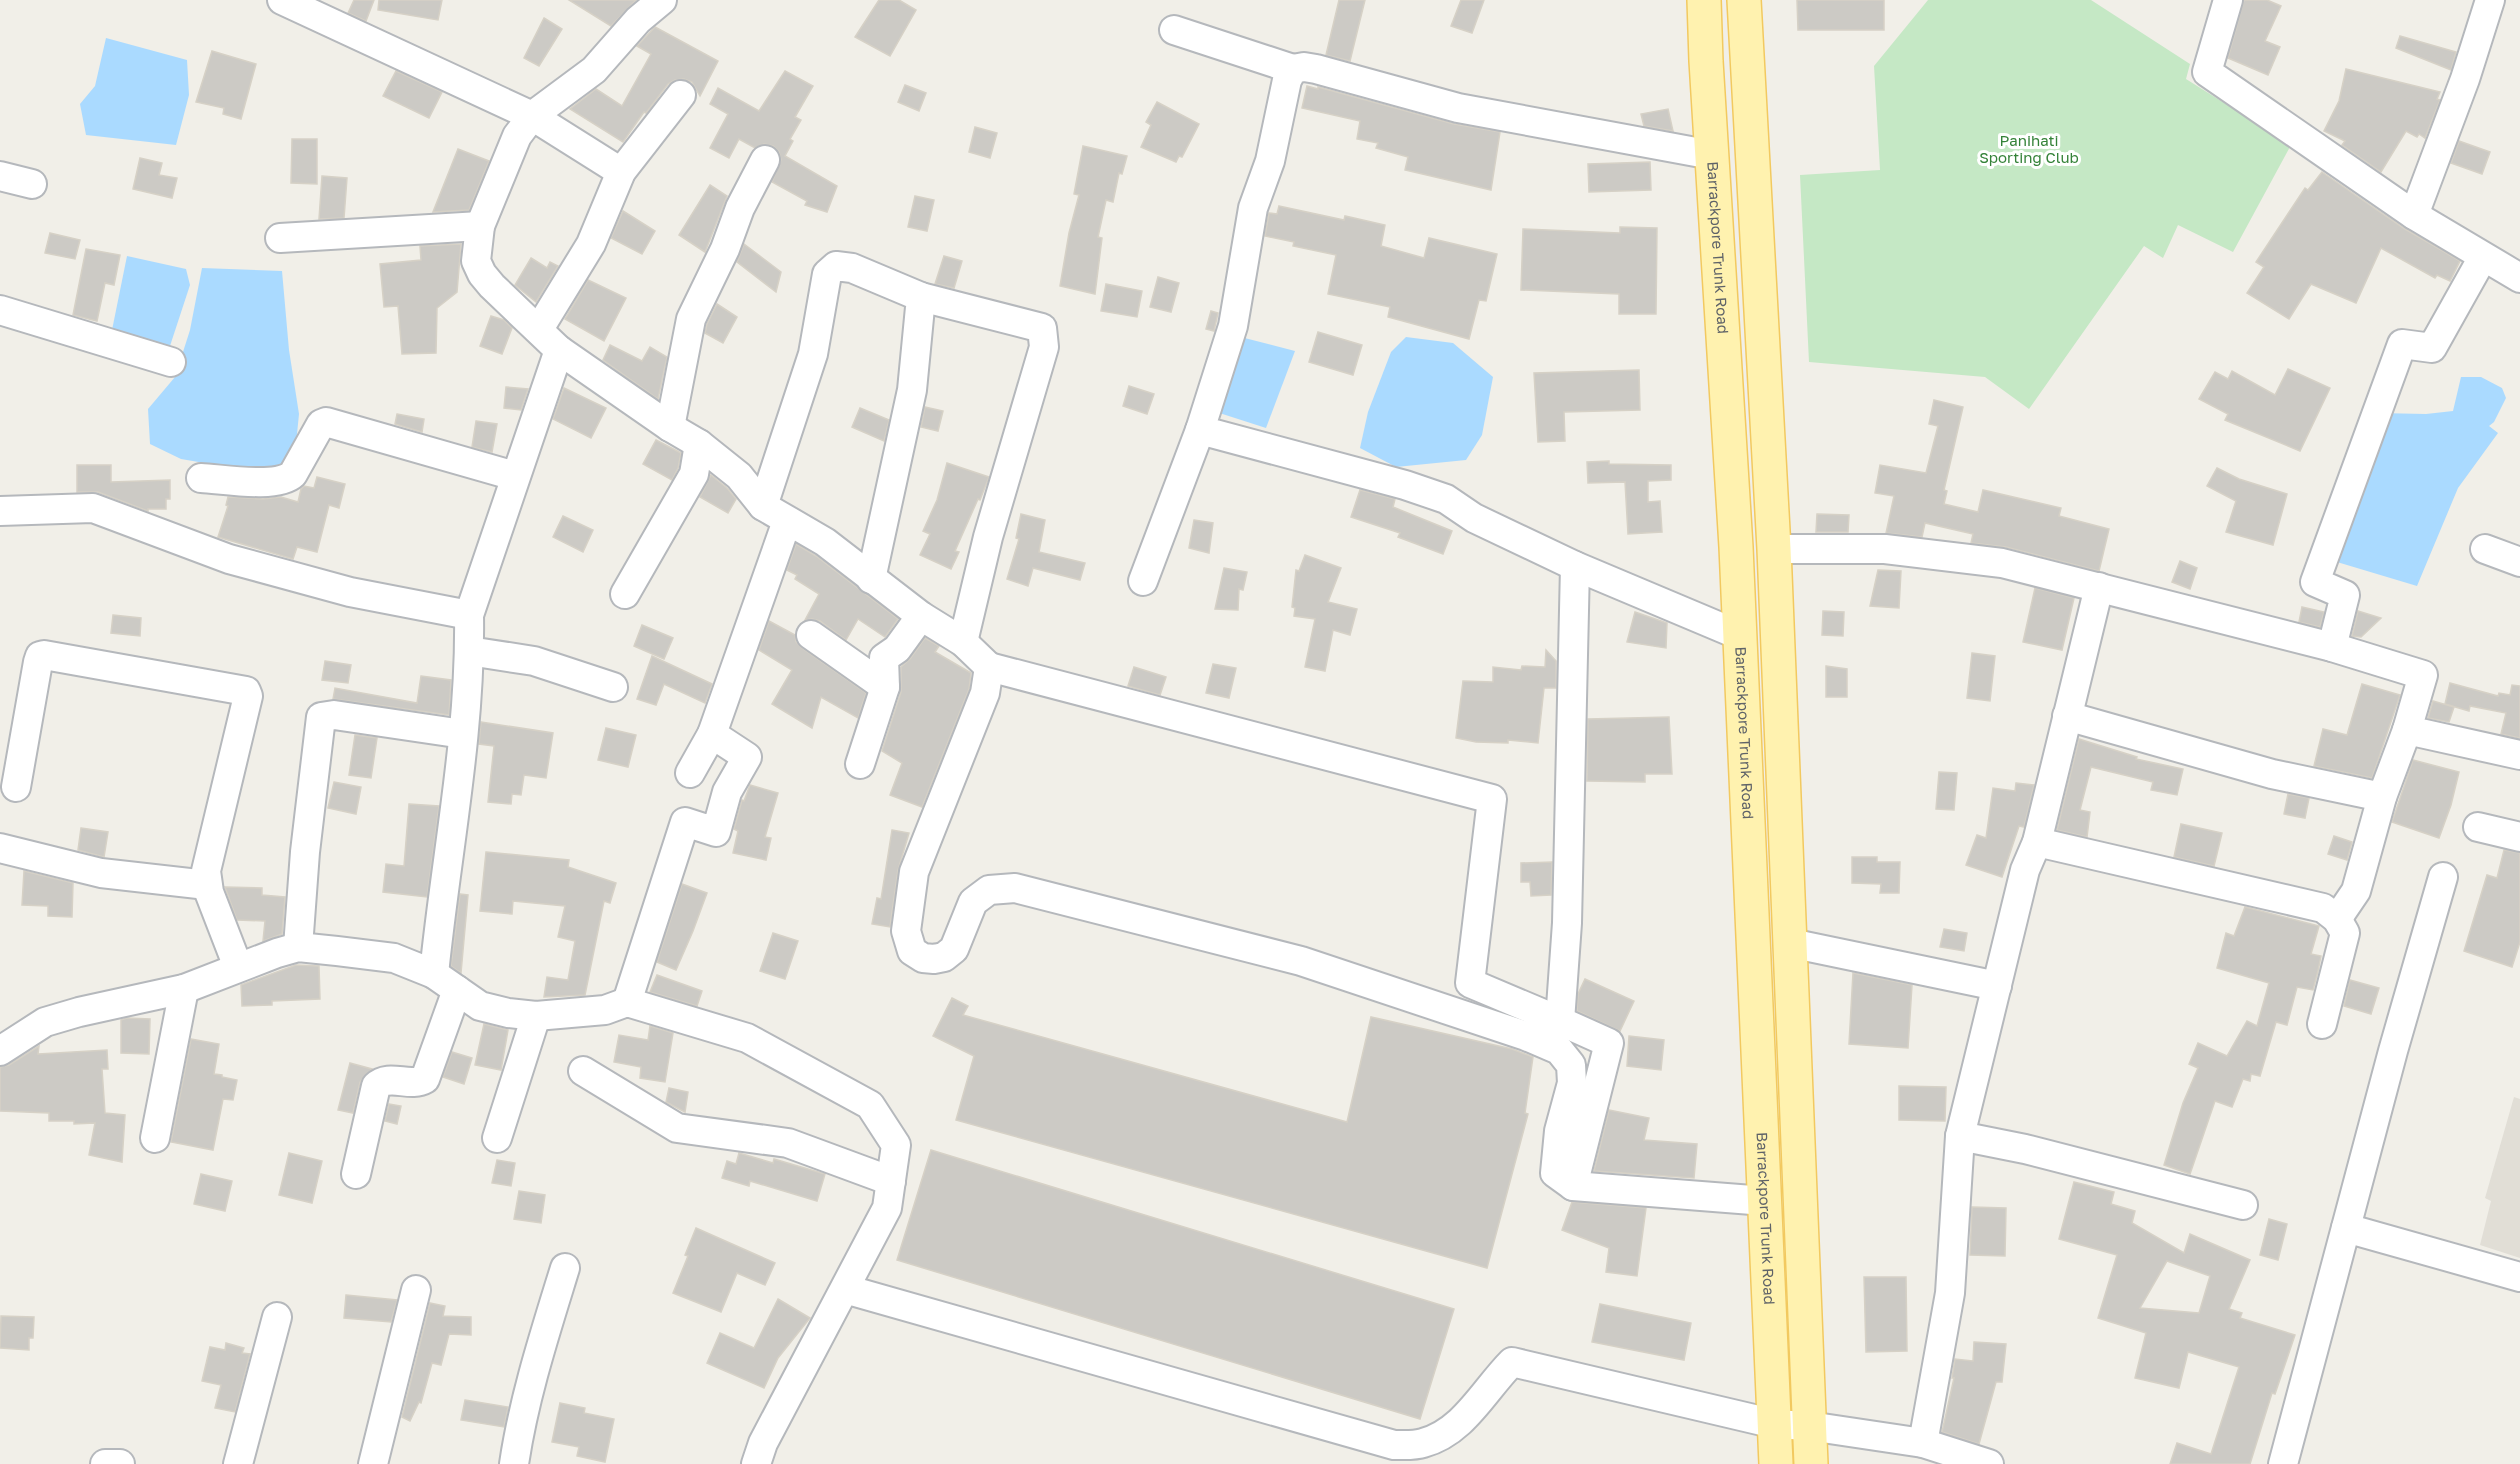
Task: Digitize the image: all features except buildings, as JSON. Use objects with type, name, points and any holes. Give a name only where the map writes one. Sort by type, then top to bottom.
[{"type":"main road","name":"Barrackpore Trunk Road","points":[[1704,0],[1736,547],[1776,1464]]},
{"type":"main road","points":[[1744,0],[1774,549],[1811,1464]]},
{"type":"street","points":[[282,0],[532,116],[621,172]]},
{"type":"street","points":[[662,0],[638,20],[594,70],[532,116],[517,136],[480,226],[476,261],[482,274],[559,350],[670,427],[699,444],[739,476],[763,506],[825,542],[921,616],[963,642],[989,667],[1492,799],[1470,983],[1609,1043],[1573,1186]]},
{"type":"street","points":[[2228,0],[2207,72],[2414,214],[2520,278]]},
{"type":"street","points":[[2414,214],[2465,79],[2490,0]]},
{"type":"street","points":[[1174,30],[1293,69],[1304,67],[1316,69],[1458,108],[1712,155]]},
{"type":"street","points":[[1143,581],[1200,430],[1233,326],[1253,208],[1270,161],[1287,80],[1293,69]]},
{"type":"street","points":[[539,329],[591,244],[621,172],[681,95]]},
{"type":"street","points":[[670,427],[691,319],[725,249],[740,208],[765,160]]},
{"type":"street","points":[[0,176],[33,184]]},
{"type":"street","points":[[280,238],[480,226]]},
{"type":"street","points":[[2332,647],[2345,596],[2315,582],[2402,344],[2432,348],[2483,257]]},
{"type":"street","points":[[763,506],[813,354],[827,274],[836,266],[852,268],[921,297],[1042,328],[1044,347],[988,537],[963,642]]},
{"type":"street","points":[[872,579],[912,390],[921,297]]},
{"type":"street","points":[[0,309],[171,362]]},
{"type":"street","points":[[434,974],[459,783],[469,651],[469,615],[559,350]]},
{"type":"street","points":[[201,478],[288,480],[321,424],[326,422],[515,476]]},
{"type":"street","points":[[1200,430],[1405,485],[1446,499],[1474,518],[1575,566],[1739,635]]},
{"type":"street","points":[[625,594],[694,474],[699,444]]},
{"type":"street","points":[[0,511],[93,508],[230,559],[350,592],[469,615]]},
{"type":"street","points":[[690,773],[712,734],[787,520]]},
{"type":"street","points":[[1774,549],[1885,549],[2001,563],[2332,647],[2423,675],[2407,730],[2382,797],[2356,891],[2337,919]]},
{"type":"street","points":[[2485,549],[2520,562]]},
{"type":"street","points":[[1560,1021],[1567,922],[1575,566]]},
{"type":"street","points":[[1923,1443],[1950,1293],[1960,1136],[2025,870],[2037,842],[2099,587]]},
{"type":"street","points":[[860,764],[885,687],[884,658],[897,649],[921,616]]},
{"type":"street","points":[[811,635],[885,687]]},
{"type":"street","points":[[469,651],[534,661],[613,687]]},
{"type":"street","points":[[16,787],[38,662],[44,655],[246,692],[248,696],[206,871],[207,885],[238,968]]},
{"type":"street","points":[[989,667],[985,693],[914,872],[906,931],[912,951],[923,958],[944,957],[954,949],[973,902],[989,890],[1015,888],[1301,961],[1526,1036],[1559,1050],[1571,1065],[1572,1083],[1559,1131],[1555,1173],[1573,1186],[1765,1201]]},
{"type":"street","points":[[298,947],[305,852],[321,717],[334,715],[463,734]]},
{"type":"street","points":[[2067,716],[2272,774],[2382,797]]},
{"type":"street","points":[[2407,730],[2520,755]]},
{"type":"street","points":[[627,1002],[685,822],[716,832],[727,792],[747,757],[712,734]]},
{"type":"street","points":[[2478,827],[2520,837]]},
{"type":"street","points":[[2037,842],[2323,908],[2337,919],[2345,933],[2322,1024]]},
{"type":"street","points":[[0,848],[100,873],[207,885]]},
{"type":"street","points":[[2283,1464],[2443,877]]},
{"type":"street","points":[[1790,943],[1996,986]]},
{"type":"street","points":[[0,1051],[45,1022],[79,1012],[184,989],[298,947],[394,958],[434,974],[480,1005],[508,1013],[536,1016],[605,1010],[627,1002],[747,1038],[870,1105],[896,1145],[888,1208],[763,1443],[756,1464]]},
{"type":"street","points":[[155,1138],[184,989]]},
{"type":"street","points":[[356,1174],[376,1086],[383,1081],[420,1082],[429,1075],[458,990]]},
{"type":"street","points":[[497,1138],[536,1016]]},
{"type":"street","points":[[583,1071],[677,1128],[788,1143],[891,1181]]},
{"type":"street","points":[[1960,1136],[2025,1149],[2243,1205]]},
{"type":"street","points":[[2346,1228],[2520,1277]]},
{"type":"street","points":[[514,1464],[531,1380],[565,1268]]},
{"type":"street","points":[[845,1289],[1394,1445],[1422,1444],[1443,1435],[1465,1418],[1512,1362],[1775,1424],[1809,1426],[1923,1443],[1989,1464]]},
{"type":"street","points":[[373,1464],[416,1290]]},
{"type":"street","points":[[238,1464],[277,1317]]},
{"type":"street","points":[[105,1464],[120,1464]]},
{"type":"shaded area","points":[[2514,1097],[2520,1099],[2520,1258],[2480,1245],[2491,1201],[2485,1198]]},
{"type":"green space","name":"Panihati Sporting Club","points":[[1928,0],[2091,0],[2190,64],[2186,79],[2291,145],[2233,252],[2178,225],[2163,258],[2144,246],[2029,409],[1985,377],[1809,362],[1800,175],[1880,170],[1874,66]]},
{"type":"water","points":[[106,38],[187,60],[189,95],[176,145],[86,135],[80,104],[95,86]]},
{"type":"water","points":[[127,256],[186,269],[190,285],[168,352],[111,335]]},
{"type":"water","points":[[202,268],[282,271],[289,350],[299,414],[296,444],[276,475],[181,459],[150,444],[148,409],[175,377],[190,330]]},
{"type":"water","points":[[1225,333],[1295,351],[1266,428],[1207,409]]},
{"type":"water","points":[[1406,337],[1453,343],[1493,377],[1482,435],[1466,460],[1396,467],[1360,448],[1368,412],[1391,352]]},
{"type":"water","points":[[2461,377],[2481,377],[2502,388],[2506,398],[2494,422],[2489,426],[2498,433],[2458,488],[2417,586],[2327,559],[2378,413],[2426,414],[2453,411]]}]
